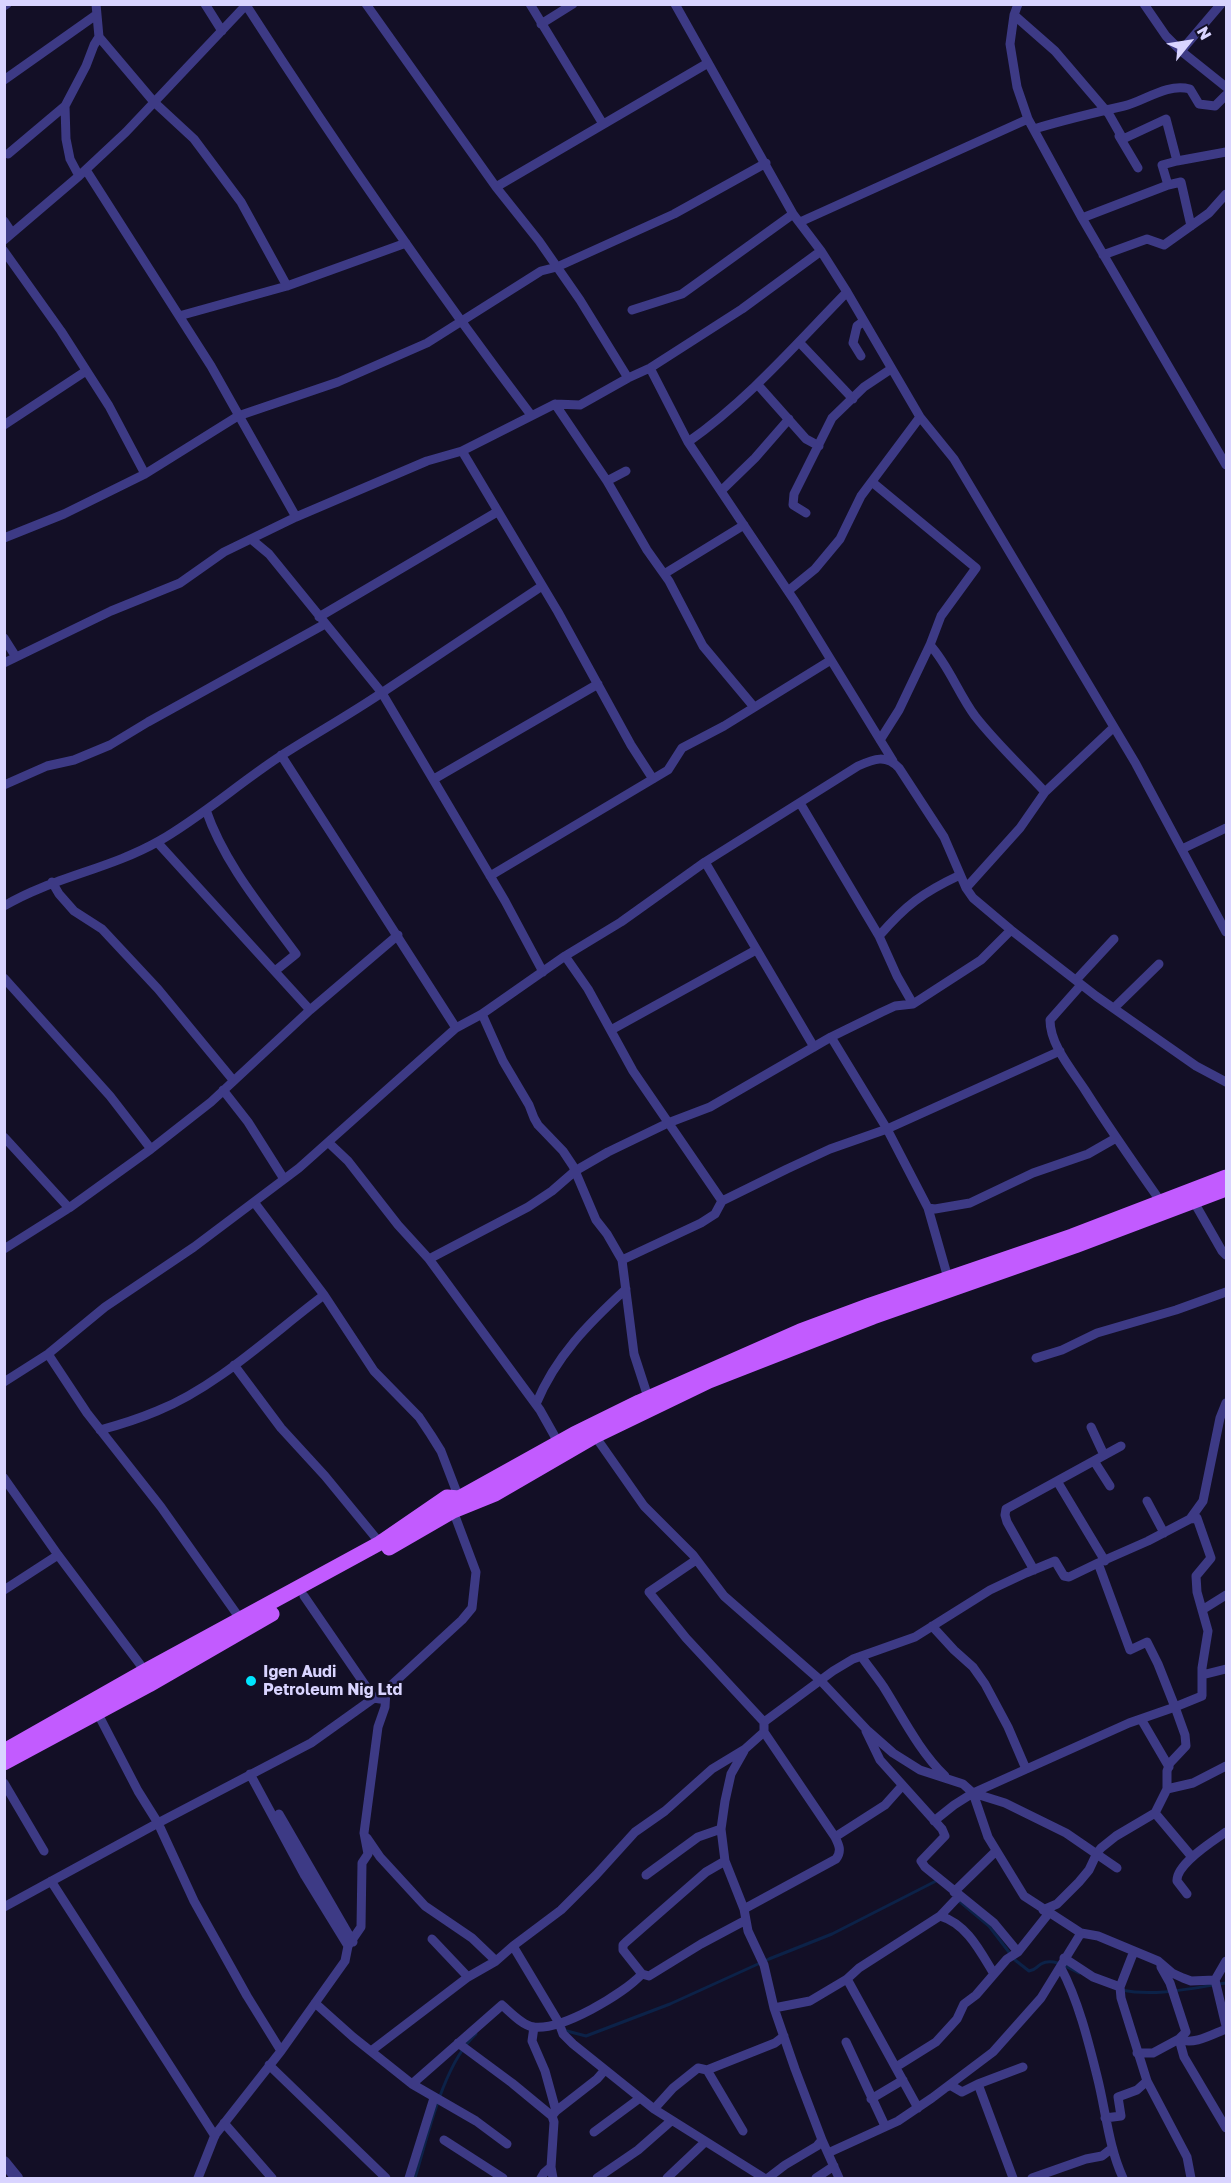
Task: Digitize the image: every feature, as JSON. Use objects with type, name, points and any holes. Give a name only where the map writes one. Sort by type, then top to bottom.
[{"type":"main road","points":[[4,1752],[145,1671],[380,1543],[558,1442],[648,1397],[800,1331],[1072,1236],[1227,1176]]},
{"type":"main road","points":[[4,1763],[304,1596],[453,1502],[495,1494],[595,1436],[709,1381],[802,1343],[1227,1189]]},
{"type":"street","points":[[8,154],[65,106],[99,37],[96,4]]},
{"type":"street","points":[[205,4],[222,31]]},
{"type":"street","points":[[366,4],[496,187],[539,241],[580,300],[628,378]]},
{"type":"street","points":[[530,4],[603,124]]},
{"type":"street","points":[[541,24],[573,4]]},
{"type":"street","points":[[675,4],[793,214],[821,251],[847,292],[920,417],[954,459],[1114,727],[1227,932]]},
{"type":"street","points":[[1018,4],[1010,44],[1017,87],[1028,119],[1103,255],[1227,465]]},
{"type":"street","points":[[1144,4],[1181,51],[1227,87]]},
{"type":"street","points":[[1181,51],[1221,4]]},
{"type":"street","points":[[4,240],[83,173],[246,5],[307,99],[460,322],[531,415]]},
{"type":"street","points":[[4,80],[96,15]]},
{"type":"street","points":[[1014,15],[1055,51],[1106,109],[1123,138],[1166,118],[1177,161]]},
{"type":"street","points":[[99,37],[154,102],[194,139],[241,202],[287,286]]},
{"type":"street","points":[[496,187],[708,63]]},
{"type":"street","points":[[1034,129],[1106,109],[1126,106],[1150,95],[1184,87],[1190,88],[1199,104],[1215,106],[1227,95]]},
{"type":"street","points":[[65,106],[66,139],[70,159],[83,173],[211,366],[296,517]]},
{"type":"street","points":[[1106,109],[1137,168]]},
{"type":"street","points":[[800,222],[1028,119]]},
{"type":"street","points":[[1168,185],[1162,165],[1227,152]]},
{"type":"street","points":[[4,538],[64,514],[144,474],[238,416],[338,382],[427,343],[541,271],[557,267],[674,214],[765,163]]},
{"type":"street","points":[[1082,218],[1181,182],[1191,226]]},
{"type":"street","points":[[1103,255],[1147,239],[1164,245],[1209,213],[1227,194]]},
{"type":"street","points":[[632,310],[682,294],[793,214]]},
{"type":"street","points":[[4,221],[12,233]]},
{"type":"street","points":[[179,316],[287,286],[406,243]]},
{"type":"street","points":[[4,251],[109,406],[144,474]]},
{"type":"street","points":[[4,663],[111,611],[180,583],[224,552],[296,517],[427,461],[462,451],[555,404],[580,405],[650,368],[742,309],[821,251]]},
{"type":"street","points":[[688,442],[758,385],[847,292]]},
{"type":"street","points":[[861,356],[853,343],[857,326],[864,321]]},
{"type":"street","points":[[799,342],[853,399]]},
{"type":"street","points":[[650,368],[688,442],[788,591],[893,762],[944,837],[966,888],[973,898],[1011,930],[1114,1008],[1196,1066],[1227,1083]]},
{"type":"street","points":[[806,513],[793,505],[792,500],[832,418],[871,382],[891,369]]},
{"type":"street","points":[[4,425],[87,371]]},
{"type":"street","points":[[758,385],[806,439],[819,446]]},
{"type":"street","points":[[555,404],[607,481],[647,550],[664,574],[703,646],[754,707]]},
{"type":"street","points":[[788,591],[815,569],[840,539],[861,496],[920,417]]},
{"type":"street","points":[[721,491],[755,458],[789,419]]},
{"type":"street","points":[[462,451],[653,779]]},
{"type":"street","points":[[607,481],[626,471]]},
{"type":"street","points":[[872,482],[976,568],[941,616],[899,710],[880,740]]},
{"type":"street","points":[[4,785],[47,766],[75,760],[110,745],[322,620],[497,512]]},
{"type":"street","points":[[664,574],[744,525]]},
{"type":"street","points":[[251,539],[269,554],[382,693],[490,876],[543,972]]},
{"type":"street","points":[[4,906],[52,882],[120,860],[157,842],[206,810],[281,755],[382,693],[542,586]]},
{"type":"street","points":[[4,638],[16,657]]},
{"type":"street","points":[[930,645],[942,658],[958,690],[975,716],[1045,792]]},
{"type":"street","points":[[490,876],[668,770],[682,748],[831,660]]},
{"type":"street","points":[[434,779],[598,684]]},
{"type":"street","points":[[966,888],[1020,828],[1045,792],[1114,727]]},
{"type":"street","points":[[281,755],[456,1028]]},
{"type":"street","points":[[4,1382],[48,1354],[105,1307],[254,1203],[329,1143],[456,1028],[482,1014],[565,956],[621,922],[705,862],[858,766],[875,758],[893,762]]},
{"type":"street","points":[[800,803],[879,936],[913,1004]]},
{"type":"street","points":[[206,810],[234,867],[296,954],[275,971]]},
{"type":"street","points":[[1182,849],[1227,828]]},
{"type":"street","points":[[157,842],[310,1010]]},
{"type":"street","points":[[705,862],[814,1047]]},
{"type":"street","points":[[879,936],[900,911],[929,890],[960,875]]},
{"type":"street","points":[[52,882],[74,911],[102,929],[158,989],[233,1080]]},
{"type":"street","points":[[429,1259],[528,1207],[552,1191],[575,1171],[608,1152],[668,1123],[710,1107],[831,1037],[895,1006],[913,1004],[981,960],[1011,930]]},
{"type":"street","points":[[4,1249],[69,1208],[211,1102],[310,1010],[398,935]]},
{"type":"street","points":[[1114,939],[1050,1020],[1050,1028],[1060,1051],[1116,1138],[1161,1202]]},
{"type":"street","points":[[611,1030],[756,950]]},
{"type":"street","points":[[565,956],[588,988],[633,1071],[722,1201]]},
{"type":"street","points":[[1114,1008],[1159,964]]},
{"type":"street","points":[[4,978],[110,1096],[151,1149]]},
{"type":"street","points":[[482,1014],[503,1061],[538,1125],[563,1151],[575,1171],[596,1220],[622,1260],[634,1354],[648,1397]]},
{"type":"street","points":[[831,1037],[887,1129],[928,1208],[948,1278]]},
{"type":"street","points":[[622,1260],[701,1223],[715,1214],[722,1201],[830,1149],[887,1129],[1060,1051]]},
{"type":"street","points":[[223,1090],[248,1122],[284,1179]]},
{"type":"street","points":[[4,1137],[69,1208]]},
{"type":"street","points":[[928,1208],[935,1209],[970,1203],[1033,1173],[1088,1154],[1116,1138]]},
{"type":"street","points":[[329,1143],[348,1161],[398,1225],[429,1259],[536,1404],[558,1442]]},
{"type":"street","points":[[1194,1202],[1222,1251],[1227,1255]]},
{"type":"street","points":[[254,1203],[324,1295],[374,1371],[419,1417],[441,1451],[453,1502],[476,1572],[472,1608],[462,1620],[394,1681],[379,1700],[374,1698],[304,1596]]},
{"type":"street","points":[[536,1404],[542,1389],[568,1347],[591,1321],[626,1289]]},
{"type":"street","points":[[1036,1358],[1062,1350],[1097,1333],[1176,1310],[1227,1292]]},
{"type":"street","points":[[100,1430],[159,1411],[234,1365],[324,1295]]},
{"type":"street","points":[[48,1354],[100,1430],[161,1507],[241,1620]]},
{"type":"street","points":[[234,1365],[281,1428],[325,1476],[380,1543]]},
{"type":"street","points":[[1190,1519],[1203,1501],[1220,1418],[1227,1403]]},
{"type":"street","points":[[1091,1427],[1104,1455]]},
{"type":"street","points":[[595,1436],[644,1506],[696,1560],[735,1607],[774,1638],[820,1680],[893,1753],[920,1770],[963,1784],[973,1793],[1005,1803],[1035,1817],[1066,1833],[1117,1868]]},
{"type":"street","points":[[1034,1570],[1007,1522],[1006,1509],[1121,1446]]},
{"type":"street","points":[[1094,1461],[1110,1486]]},
{"type":"street","points":[[4,1478],[58,1556],[145,1671]]},
{"type":"street","points":[[1057,1481],[1101,1562],[1130,1650],[1147,1642],[1175,1707],[1185,1735],[1186,1746],[1168,1767]]},
{"type":"street","points":[[1147,1501],[1164,1533]]},
{"type":"street","points":[[839,2178],[795,2069],[774,2008],[762,1961],[748,1931],[744,1909],[725,1861],[721,1829],[731,1774],[745,1749],[764,1727],[820,1680],[861,1656],[915,1637],[990,1590],[1055,1561],[1064,1576],[1069,1577],[1190,1519],[1197,1518],[1211,1558],[1196,1576],[1197,1592],[1208,1631],[1202,1675],[1202,1696],[1141,1719],[973,1793],[934,1821]]},
{"type":"street","points":[[4,1590],[58,1556]]},
{"type":"street","points":[[696,1560],[650,1592],[694,1647],[764,1727],[835,1837],[840,1849],[840,1854],[836,1859],[744,1909]]},
{"type":"street","points":[[1202,1610],[1227,1595]]},
{"type":"street","points":[[932,1626],[973,1667],[985,1684],[1008,1727],[1026,1769]]},
{"type":"street","points":[[861,1656],[883,1685],[903,1720],[936,1768],[948,1778]]},
{"type":"street","points":[[1202,1675],[1227,1669]]},
{"type":"street","points":[[198,2178],[215,2136],[281,2051],[345,1961],[350,1944],[361,1927],[362,1863],[368,1854],[364,1833],[378,1726],[385,1707],[385,1694]]},
{"type":"street","points":[[4,1907],[310,1743],[374,1698]]},
{"type":"street","points":[[98,1712],[138,1791],[158,1823],[194,1901],[247,1996],[281,2051]]},
{"type":"street","points":[[896,2067],[936,2043],[957,2019],[964,2004],[1007,1959],[1018,1952],[1046,1911],[1057,1904],[1089,1870],[1096,1853],[1116,1836],[1155,1813],[1167,1789],[1168,1767],[1141,1719]]},
{"type":"street","points":[[864,1726],[880,1760],[945,1836],[921,1860],[955,1897],[981,1910],[1018,1952]]},
{"type":"street","points":[[371,2051],[468,1977],[496,1961],[561,1910],[635,1832],[665,1811],[712,1769],[745,1749]]},
{"type":"street","points":[[1167,1789],[1194,1784],[1227,1766]]},
{"type":"street","points":[[252,1773],[350,1944]]},
{"type":"street","points":[[4,1783],[44,1851]]},
{"type":"street","points":[[835,1837],[885,1805],[902,1786]]},
{"type":"street","points":[[973,1793],[980,1816],[996,1851],[1024,1896],[1081,1933],[1098,1936],[1158,1961],[1183,1978],[1216,1984]]},
{"type":"street","points":[[1155,1813],[1192,1857]]},
{"type":"street","points":[[646,1875],[698,1837],[721,1829]]},
{"type":"street","points":[[1187,1894],[1177,1881],[1177,1877],[1192,1857],[1227,1832]]},
{"type":"street","points":[[364,1833],[380,1857],[425,1906],[472,1938],[496,1961]]},
{"type":"street","points":[[774,2008],[810,2001],[847,1979],[860,1968],[940,1916],[996,1851]]},
{"type":"street","points":[[725,1861],[705,1872],[623,1945],[625,1954],[642,1974],[649,1977],[701,1944],[746,1920]]},
{"type":"street","points":[[51,1881],[215,2136]]},
{"type":"street","points":[[940,1916],[964,1930],[994,1974]]},
{"type":"street","points":[[828,2153],[918,2108],[1000,2046],[1041,1998],[1081,1933]]},
{"type":"street","points":[[432,1939],[468,1977]]},
{"type":"street","points":[[513,1946],[559,2023],[563,2034],[604,2071],[670,2121],[766,2178],[817,2146],[822,2140]]},
{"type":"street","points":[[1134,1951],[1120,1987],[1120,1998],[1147,2080],[1187,2157],[1191,2178]]},
{"type":"street","points":[[1137,2053],[1153,2053],[1179,2039],[1186,2032],[1171,1987],[1158,1961]]},
{"type":"street","points":[[1179,2039],[1184,2042],[1198,2039],[1227,2027],[1216,1984],[1223,1964],[1227,1961]]},
{"type":"street","points":[[1062,1962],[1120,1987]]},
{"type":"street","points":[[1062,1962],[1097,2076],[1111,2149],[1123,2178]]},
{"type":"street","points":[[412,2084],[462,2046],[502,2006],[519,2020],[534,2026],[559,2023],[598,2006],[635,1982],[642,1974]]},
{"type":"street","points":[[847,1979],[918,2108]]},
{"type":"street","points":[[315,2002],[412,2084],[476,2121],[507,2144]]},
{"type":"street","points":[[534,2026],[531,2038],[545,2071],[554,2114],[551,2167],[553,2178]]},
{"type":"street","points":[[654,2109],[673,2088],[698,2068],[707,2070],[775,2043],[784,2036]]},
{"type":"street","points":[[1179,2039],[1184,2057],[1227,2128]]},
{"type":"street","points":[[846,2042],[885,2126]]},
{"type":"street","points":[[462,2046],[554,2114]]},
{"type":"street","points":[[269,2065],[386,2178]]},
{"type":"street","points":[[946,2087],[950,2085],[962,2092],[1023,2067]]},
{"type":"street","points":[[707,2070],[743,2131]]},
{"type":"street","points":[[554,2114],[604,2071]]},
{"type":"street","points":[[871,2100],[903,2080]]},
{"type":"street","points":[[1105,2118],[1121,2116],[1118,2097],[1137,2090],[1147,2080]]},
{"type":"street","points":[[978,2084],[1013,2178]]},
{"type":"street","points":[[594,2132],[640,2098]]},
{"type":"street","points":[[409,2178],[438,2100]]},
{"type":"street","points":[[597,2178],[638,2151],[670,2121]]},
{"type":"street","points":[[224,2123],[272,2178]]},
{"type":"street","points":[[444,2140],[503,2178]]},
{"type":"street","points":[[667,2178],[705,2142]]},
{"type":"street","points":[[1032,2178],[1086,2159],[1102,2156],[1111,2149]]},
{"type":"street","points":[[4,2162],[17,2178]]},
{"type":"street","points":[[816,2178],[834,2166]]},
{"type":"street","points":[[541,2178],[551,2167]]},
{"type":"waterway","points":[[563,2030],[586,2036],[670,2004],[769,1959],[832,1934],[936,1881]]},
{"type":"waterway","points":[[959,1901],[989,1926],[1015,1960],[1029,1971],[1041,1964],[1051,1962],[1079,1973]]},
{"type":"waterway","points":[[1121,1990],[1147,1993],[1226,1983]]},
{"type":"waterway","points":[[415,2178],[431,2122],[454,2063],[476,2034]]},
{"type":"place","name":"Igen Audi Petroleum Nig Ltd","points":[[251,1681]]}]
